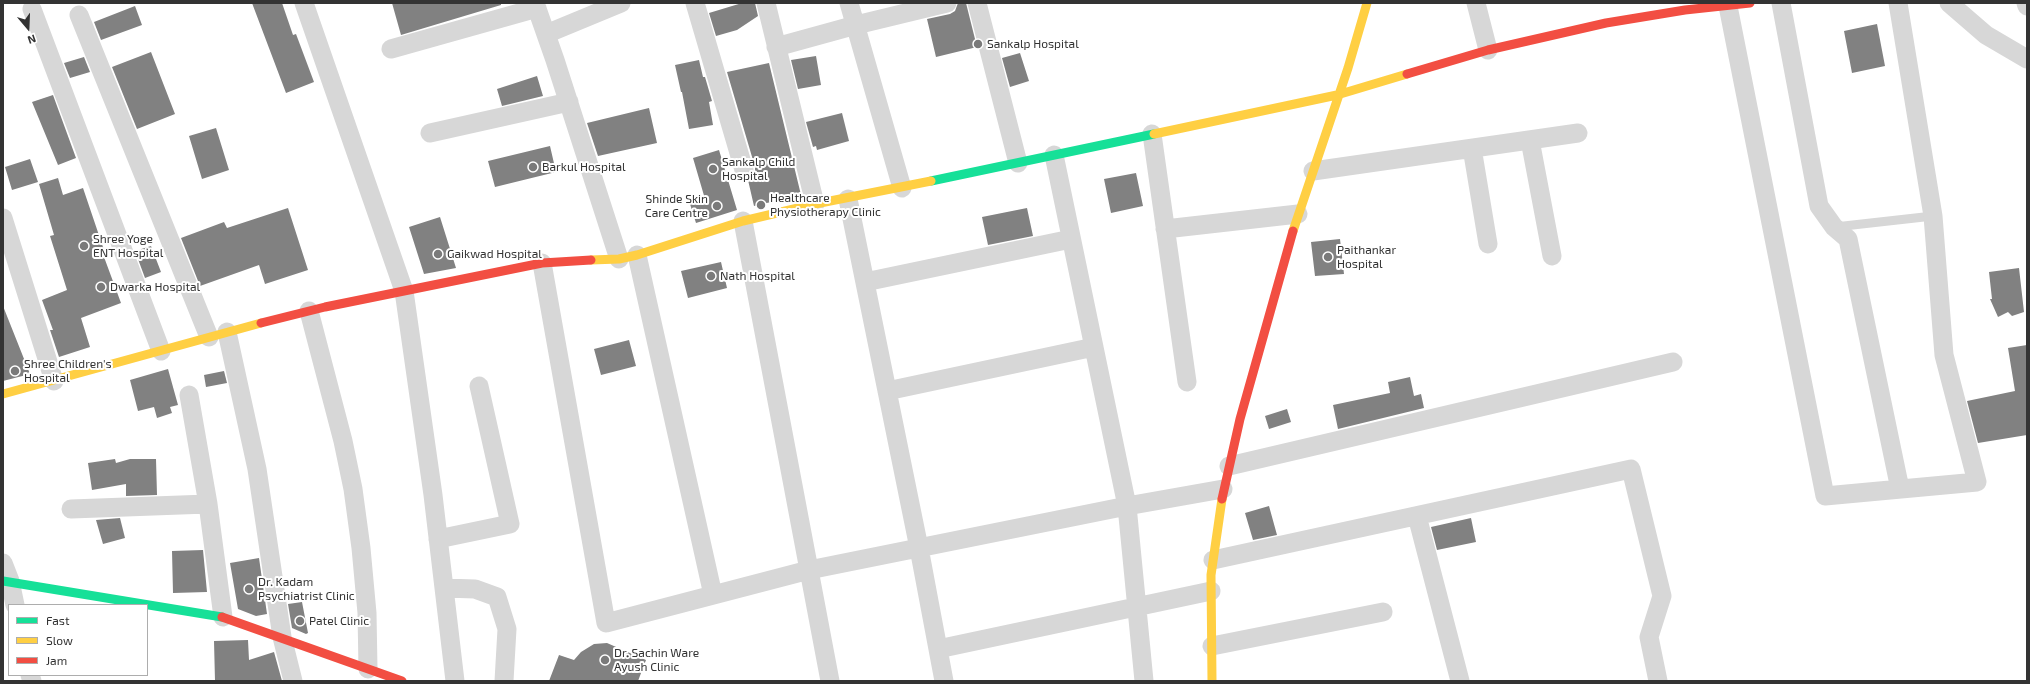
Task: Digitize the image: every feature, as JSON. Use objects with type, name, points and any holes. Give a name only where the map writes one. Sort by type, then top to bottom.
[{"type":"street","points":[[304,3],[404,291],[438,539],[455,681]]},
{"type":"street","points":[[546,34],[621,3]]},
{"type":"street","points":[[695,3],[744,170]]},
{"type":"street","points":[[766,3],[815,204]]},
{"type":"street","points":[[849,3],[902,188]]},
{"type":"street","points":[[776,47],[856,25],[947,3]]},
{"type":"street","points":[[977,3],[1018,163]]},
{"type":"street","points":[[1212,681],[1211,591],[1213,560],[1223,489],[1240,419],[1298,214],[1337,95],[1348,68],[1367,3]]},
{"type":"street","points":[[1476,3],[1488,50]]},
{"type":"street","points":[[3,394],[309,311],[542,263],[628,257],[743,221],[815,204],[902,188],[1337,95],[1488,50],[1606,23],[1685,10],[1750,3]]},
{"type":"street","points":[[1781,3],[1819,206],[1834,227],[1848,239],[1900,489]]},
{"type":"street","points":[[1728,6],[1825,496],[1977,482],[1944,354],[1933,216],[1898,3]]},
{"type":"street","points":[[1949,3],[1986,35],[2027,59]]},
{"type":"street","points":[[391,49],[536,6],[569,102],[628,257],[714,595]]},
{"type":"street","points":[[32,9],[161,351]]},
{"type":"street","points":[[79,15],[218,335],[257,469],[282,637],[293,681]]},
{"type":"street","points":[[430,133],[569,102]]},
{"type":"street","points":[[1152,134],[1187,382]]},
{"type":"street","points":[[1312,171],[1578,134]]},
{"type":"street","points":[[1530,140],[1552,256]]},
{"type":"street","points":[[1472,148],[1488,244]]},
{"type":"street","points":[[1054,155],[1127,506],[1144,681]]},
{"type":"street","points":[[848,199],[919,548],[944,681]]},
{"type":"street","points":[[1165,229],[1298,214]]},
{"type":"street","points":[[3,218],[54,381]]},
{"type":"street","points":[[743,221],[830,681]]},
{"type":"street","points":[[865,282],[1071,239]]},
{"type":"street","points":[[542,263],[606,623],[809,570],[1127,506],[1223,489]]},
{"type":"street","points":[[309,311],[343,441],[353,488],[361,548],[367,613],[376,674]]},
{"type":"street","points":[[887,391],[1094,347]]},
{"type":"street","points":[[1229,466],[1673,362]]},
{"type":"street","points":[[438,539],[510,524],[479,386]]},
{"type":"street","points":[[189,395],[208,504],[223,617]]},
{"type":"street","points":[[1213,560],[1631,470],[1662,596],[1650,637],[1658,681]]},
{"type":"street","points":[[71,509],[208,504]]},
{"type":"street","points":[[1417,516],[1460,681]]},
{"type":"street","points":[[3,563],[6,581],[15,604]]},
{"type":"street","points":[[6,581],[145,604]]},
{"type":"street","points":[[444,588],[475,589],[497,597],[507,629],[504,681]]},
{"type":"street","points":[[938,648],[1211,591]]},
{"type":"street","points":[[148,605],[223,617],[282,637],[376,674],[402,681]]},
{"type":"street","points":[[1212,646],[1383,612]]},
{"type":"lane","points":[[1834,227],[1933,216]]},
{"type":"building","points":[[252,3],[282,3],[293,35],[296,34],[314,82],[286,93]]},
{"type":"building","points":[[392,3],[501,3],[501,5],[401,35]]},
{"type":"building","points":[[742,3],[755,3],[758,16],[737,30],[716,36],[709,13]]},
{"type":"building","points":[[958,3],[966,3],[977,47],[936,57],[927,19],[950,14],[955,11]]},
{"type":"building","points":[[135,6],[142,25],[101,40],[94,22]]},
{"type":"building","points":[[1877,24],[1885,66],[1852,73],[1844,31]]},
{"type":"building","points":[[151,52],[175,114],[137,129],[112,67]]},
{"type":"building","points":[[1020,53],[1029,81],[1010,87],[1002,58]]},
{"type":"building","points":[[816,56],[821,85],[798,89],[791,60]]},
{"type":"building","points":[[84,57],[90,72],[70,78],[64,63]]},
{"type":"building","points":[[699,60],[703,77],[705,77],[712,101],[709,102],[713,125],[689,129],[675,65]]},
{"type":"building","points":[[769,63],[801,195],[754,206],[748,180],[755,173],[755,167],[727,72]]},
{"type":"building","points":[[537,76],[543,96],[502,106],[497,89]]},
{"type":"building","points":[[53,95],[76,158],[58,165],[32,102]]},
{"type":"building","points":[[649,108],[657,143],[598,156],[587,123]]},
{"type":"building","points":[[842,113],[849,141],[817,150],[816,146],[813,147],[806,122]]},
{"type":"building","points":[[216,128],[229,170],[202,179],[189,136]]},
{"type":"building","points":[[550,146],[556,172],[495,187],[488,161]]},
{"type":"building","points":[[719,150],[737,210],[696,223],[690,204],[705,199],[693,158]]},
{"type":"building","points":[[30,159],[38,182],[12,190],[5,167]]},
{"type":"building","points":[[1136,173],[1143,206],[1111,213],[1104,179]]},
{"type":"building","points":[[58,178],[63,195],[83,188],[106,256],[104,257],[121,303],[81,318],[90,347],[59,357],[50,330],[53,330],[42,300],[67,290],[50,236],[54,235],[39,184]]},
{"type":"building","points":[[288,208],[308,270],[265,284],[259,265],[200,286],[181,238],[224,222],[227,228]]},
{"type":"building","points":[[1027,208],[1033,236],[988,245],[982,217]]},
{"type":"building","points":[[440,217],[456,268],[424,274],[409,227]]},
{"type":"building","points":[[1340,239],[1344,274],[1315,276],[1311,242]]},
{"type":"building","points":[[151,246],[161,272],[145,278],[135,251]]},
{"type":"building","points":[[721,262],[727,288],[688,298],[681,271]]},
{"type":"building","points":[[2019,268],[2024,312],[2012,316],[2008,312],[1998,317],[1990,299],[1992,299],[1989,272]]},
{"type":"building","points":[[3,306],[30,374],[3,381]]},
{"type":"building","points":[[629,340],[636,366],[601,375],[594,349]]},
{"type":"building","points":[[2027,345],[2027,435],[1978,443],[1967,401],[2015,391],[2008,348]]},
{"type":"building","points":[[168,369],[178,405],[170,407],[172,413],[157,418],[154,407],[138,411],[130,380]]},
{"type":"building","points":[[224,371],[227,383],[206,387],[204,375]]},
{"type":"building","points":[[1410,377],[1414,396],[1421,394],[1424,408],[1338,429],[1333,405],[1390,393],[1388,382]]},
{"type":"building","points":[[1287,409],[1291,422],[1269,429],[1265,416]]},
{"type":"building","points":[[115,459],[116,463],[130,459],[156,459],[157,495],[126,496],[126,484],[92,490],[88,463]]},
{"type":"building","points":[[1269,506],[1277,535],[1253,540],[1245,513]]},
{"type":"building","points":[[120,518],[125,538],[103,544],[96,520]]},
{"type":"building","points":[[1471,518],[1476,542],[1437,550],[1431,527]]},
{"type":"building","points":[[203,550],[207,592],[173,593],[172,551]]},
{"type":"building","points":[[259,558],[267,614],[256,616],[238,609],[230,563]]},
{"type":"building","points":[[302,602],[308,633],[306,634],[292,628],[288,604]]},
{"type":"building","points":[[248,640],[249,660],[274,652],[282,681],[215,681],[214,641]]},
{"type":"building","points":[[607,643],[646,660],[638,681],[549,681],[559,655],[574,660],[581,652],[594,644]]},
{"type":"traffic: fast","points":[[931,181],[1154,134]]},
{"type":"traffic: fast","points":[[3,581],[143,604]]},
{"type":"traffic: fast","points":[[148,605],[222,617]]},
{"type":"traffic: slow","points":[[1293,231],[1348,68],[1367,3]]},
{"type":"traffic: slow","points":[[1154,134],[1337,95],[1407,74]]},
{"type":"traffic: slow","points":[[591,260],[619,259],[637,255],[743,221],[815,204],[931,181]]},
{"type":"traffic: slow","points":[[3,394],[261,323]]},
{"type":"traffic: slow","points":[[1212,681],[1211,575],[1222,499]]},
{"type":"traffic: jam","points":[[1407,74],[1488,50],[1606,23],[1685,10],[1750,3]]},
{"type":"traffic: jam","points":[[1222,499],[1240,419],[1293,231]]},
{"type":"traffic: jam","points":[[261,323],[325,307],[542,263],[591,260]]},
{"type":"traffic: jam","points":[[222,617],[402,681]]},
{"type":"place","name":"Sankalp Hospital","points":[[978,44]]},
{"type":"place","name":"Barkul Hospital","points":[[533,167]]},
{"type":"place","name":"Sankalp Child Hospital","points":[[713,169]]},
{"type":"place","name":"Healthcare Physiotherapy Clinic","points":[[761,205]]},
{"type":"place","name":"Shinde Skin Care Centre","points":[[717,206]]},
{"type":"place","name":"Shree Yoge ENT Hospital","points":[[84,246]]},
{"type":"place","name":"Gaikwad Hospital","points":[[438,254]]},
{"type":"place","name":"Paithankar Hospital","points":[[1328,257]]},
{"type":"place","name":"Nath Hospital","points":[[711,276]]},
{"type":"place","name":"Dwarka Hospital","points":[[101,287]]},
{"type":"place","name":"Shree Children's Hospital","points":[[15,371]]},
{"type":"place","name":"Dr. Kadam Psychiatrist Clinic","points":[[249,589]]},
{"type":"place","name":"Patel Clinic","points":[[300,621]]},
{"type":"place","name":"Dr. Sachin Ware Ayush Clinic","points":[[605,660]]}]
